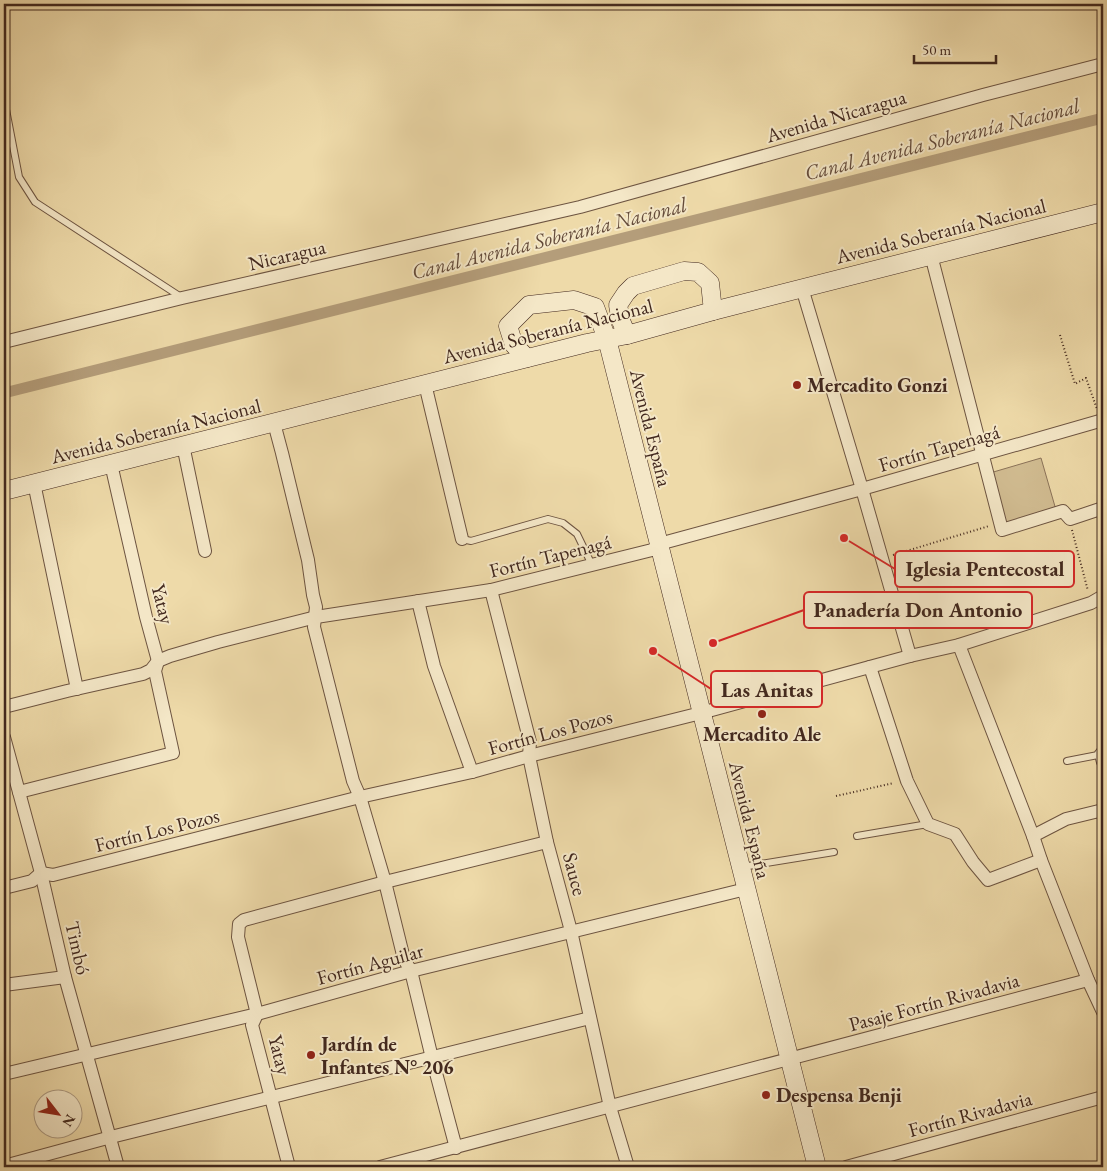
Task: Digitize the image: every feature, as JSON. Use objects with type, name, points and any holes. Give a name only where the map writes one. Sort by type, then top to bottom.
[{"type":"main road","name":"Avenida Soberanía Nacional","points":[[4,491],[607,338],[627,335],[802,288],[1103,212]]},
{"type":"main road","points":[[627,335],[621,321],[618,305],[626,293],[633,286],[684,271],[698,272],[710,283],[714,311]]},
{"type":"main road","name":"Avenida España","points":[[528,358],[514,345],[508,326],[529,305],[574,300],[595,307],[607,338],[817,1167]]},
{"type":"street","name":"Avenida Nicaragua","points":[[580,207],[954,103],[1103,64]]},
{"type":"street","name":"Nicaragua","points":[[4,342],[182,298],[580,207]]},
{"type":"street","points":[[931,256],[1002,530],[1063,511],[1070,519],[1103,508]]},
{"type":"street","points":[[802,288],[910,656]]},
{"type":"street","points":[[425,384],[462,539]]},
{"type":"street","name":"Fortín Tapenagá","points":[[4,707],[143,674],[151,670],[158,661],[170,656],[316,617],[491,590],[652,550],[659,544],[862,489],[1102,420]]},
{"type":"street","points":[[274,422],[308,560],[316,607],[314,626],[353,782],[360,797],[385,882],[404,959],[411,971],[456,1148]]},
{"type":"street","points":[[183,446],[205,551]]},
{"type":"street","name":"Yatay","points":[[19,792],[173,753],[155,672],[158,661],[111,464]]},
{"type":"street","points":[[34,483],[77,689]]},
{"type":"street","name":"Sauce","points":[[491,590],[530,742],[529,756],[610,1107],[628,1167]]},
{"type":"street","name":"Fortín Los Pozos","points":[[4,888],[32,881],[41,873],[53,875],[360,797],[472,772],[701,713],[910,656],[959,645],[1100,600]]},
{"type":"street","points":[[418,601],[434,666],[472,772]]},
{"type":"street","points":[[959,645],[1088,980],[1103,1012]]},
{"type":"street","points":[[870,668],[906,781],[928,824],[955,834],[973,862],[988,880],[1041,860]]},
{"type":"street","name":"Timbó","points":[[4,737],[8,767],[19,792],[41,873],[65,977],[118,1167]]},
{"type":"street","points":[[1033,836],[1066,819],[1103,810]]},
{"type":"street","points":[[385,882],[548,842]]},
{"type":"street","name":"Yatay","points":[[289,1167],[252,1025],[257,1014],[238,937],[239,924],[244,920],[385,882]]},
{"type":"street","name":"Fortín Aguilar","points":[[4,1074],[257,1014],[411,971],[746,889]]},
{"type":"street","points":[[4,985],[65,977]]},
{"type":"street","name":"Pasaje Fortín Rivadavia","points":[[380,1167],[407,1164],[456,1148],[1088,980]]},
{"type":"street","points":[[4,1166],[110,1137],[590,1018]]},
{"type":"street","name":"Fortín Rivadavia","points":[[846,1167],[1103,1097]]},
{"type":"lane","points":[[4,99],[19,177],[35,202],[182,298]]},
{"type":"lane","points":[[462,539],[471,541],[548,519],[563,523],[578,534],[592,565]]},
{"type":"lane","points":[[1067,761],[1103,756]]},
{"type":"lane","points":[[857,836],[928,824]]},
{"type":"lane","points":[[741,867],[834,852]]},
{"type":"path","points":[[1060,335],[1075,384],[1086,378],[1102,420]]},
{"type":"path","points":[[1070,519],[1100,600]]},
{"type":"path","points":[[881,559],[1000,523]]},
{"type":"path","points":[[836,796],[906,781]]},
{"type":"shaded area","points":[[1041,458],[1056,510],[1004,525],[990,473]]},
{"type":"waterway","name":"Canal Avenida Soberanía Nacional","points":[[4,393],[1103,118]]},
{"type":"place","name":"Mercadito Gonzi","points":[[797,385]]},
{"type":"place","name":"Iglesia Pentecostal","points":[[844,538]]},
{"type":"place","name":"Panadería Don Antonio","points":[[713,643]]},
{"type":"place","name":"Las Anitas","points":[[653,651]]},
{"type":"place","name":"Mercadito Ale","points":[[762,714]]},
{"type":"place","name":"Jardín de Infantes N° 206","points":[[311,1055]]},
{"type":"place","name":"Despensa Benji","points":[[766,1095]]}]
